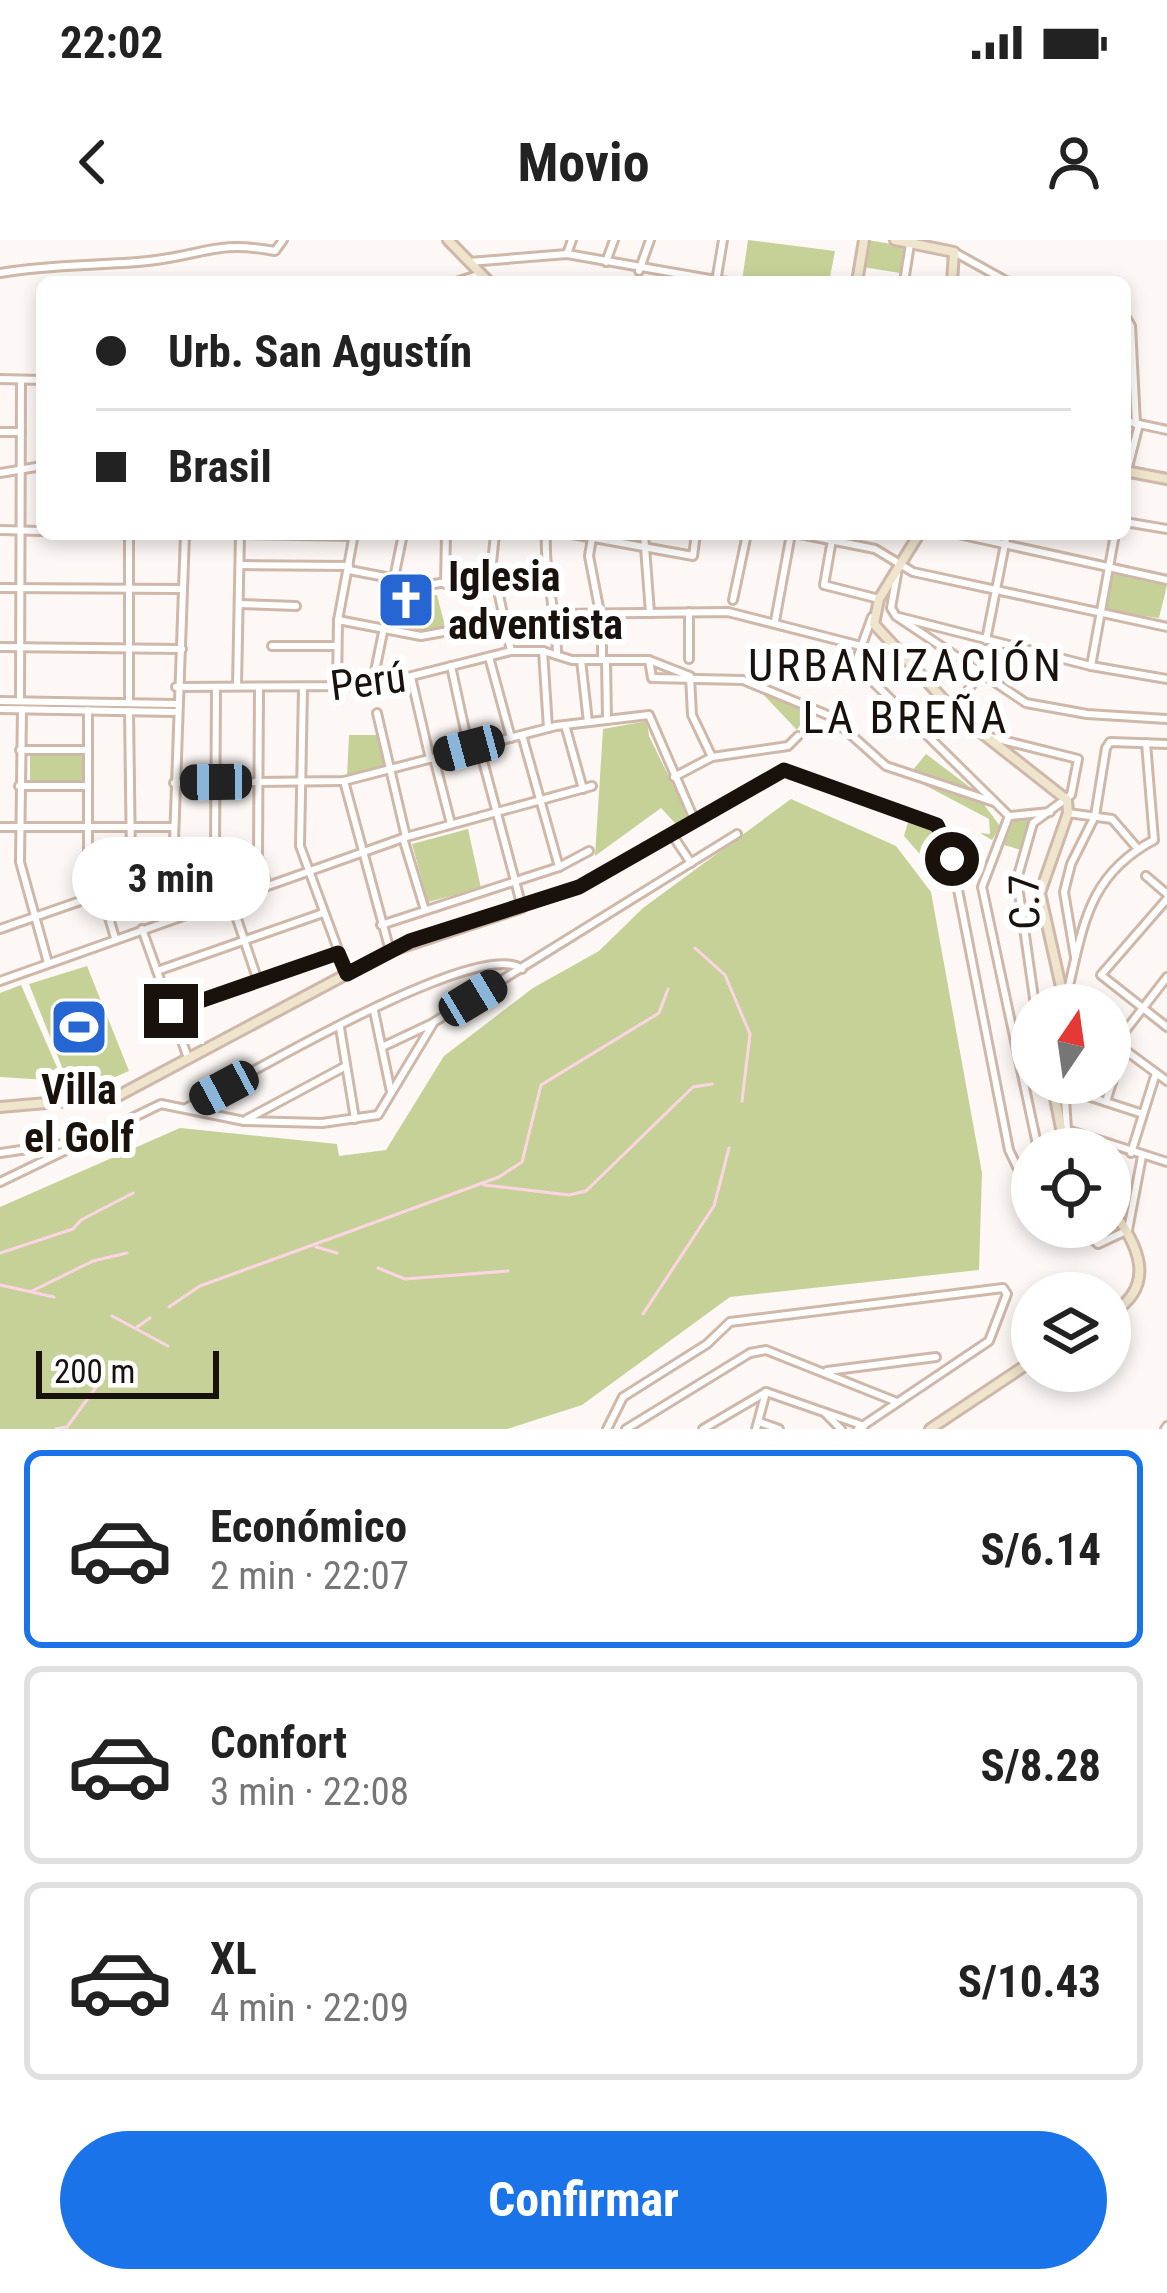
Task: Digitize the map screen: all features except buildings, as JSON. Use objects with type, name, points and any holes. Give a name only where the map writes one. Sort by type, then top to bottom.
[{"type":"street","points":[[0,273],[54,263],[148,261],[226,243],[275,251],[283,240]]},
{"type":"street","points":[[448,240],[483,276]]},
{"type":"street","points":[[567,254],[572,240]]},
{"type":"street","points":[[606,262],[614,240]]},
{"type":"street","points":[[639,271],[650,240]]},
{"type":"street","points":[[718,276],[723,240]]},
{"type":"street","points":[[858,276],[864,240]]},
{"type":"street","points":[[895,240],[954,252],[997,276]]},
{"type":"street","points":[[907,276],[910,243]]},
{"type":"street","points":[[952,276],[954,252]]},
{"type":"street","points":[[469,262],[567,254],[660,276]]},
{"type":"street","points":[[475,276],[481,274]]},
{"type":"street","points":[[0,379],[36,380]]},
{"type":"street","points":[[21,380],[19,827],[33,918],[48,964]]},
{"type":"street","points":[[1131,385],[1138,424],[1131,453]]},
{"type":"street","points":[[1131,422],[1167,430]]},
{"type":"street","points":[[0,432],[20,432]]},
{"type":"street","points":[[0,473],[36,468]]},
{"type":"street","points":[[1131,475],[1167,479]]},
{"type":"street","points":[[1131,523],[1167,529]]},
{"type":"street","points":[[0,530],[36,531]]},
{"type":"street","points":[[129,540],[130,827],[136,882]]},
{"type":"street","points":[[185,540],[183,649],[175,708],[173,869],[185,914]]},
{"type":"street","points":[[238,688],[241,540]]},
{"type":"street","points":[[337,688],[338,620],[353,540]]},
{"type":"street","points":[[372,686],[402,540]]},
{"type":"street","points":[[445,585],[446,540]]},
{"type":"street","points":[[495,540],[495,574],[511,651]]},
{"type":"street","points":[[546,540],[544,570],[555,614],[557,656]]},
{"type":"street","points":[[592,540],[590,556],[601,613],[607,720]]},
{"type":"street","points":[[611,540],[693,556],[695,540]]},
{"type":"street","points":[[643,540],[650,613]]},
{"type":"street","points":[[733,600],[746,540]]},
{"type":"street","points":[[776,622],[794,540]]},
{"type":"street","points":[[832,540],[824,585],[879,598]]},
{"type":"street","points":[[844,540],[875,548],[899,564],[995,592],[1167,627]]},
{"type":"street","points":[[915,540],[879,598],[855,664],[1009,816],[1054,812]]},
{"type":"street","points":[[984,540],[1167,580]]},
{"type":"street","points":[[986,640],[1006,540]]},
{"type":"street","points":[[1091,666],[1114,540]]},
{"type":"street","points":[[899,564],[891,608],[896,616],[1026,703],[1167,719]]},
{"type":"street","points":[[240,565],[349,568],[394,580],[445,585],[495,574]]},
{"type":"street","points":[[0,588],[183,589]]},
{"type":"street","points":[[238,604],[296,606]]},
{"type":"street","points":[[688,659],[689,612]]},
{"type":"street","points":[[555,614],[728,612],[861,646]]},
{"type":"street","points":[[873,615],[880,633],[955,712],[1067,800]]},
{"type":"street","points":[[896,616],[1091,666],[1167,679]]},
{"type":"street","points":[[338,620],[421,637],[504,621]]},
{"type":"street","points":[[272,646],[336,646]]},
{"type":"street","points":[[0,647],[183,649]]},
{"type":"street","name":"Perú","points":[[176,687],[372,686],[511,651],[543,651],[581,661],[650,660]]},
{"type":"street","points":[[543,651],[548,728]]},
{"type":"street","points":[[489,657],[511,738]]},
{"type":"street","points":[[690,676],[650,660],[652,678],[743,680],[814,707],[886,766],[994,802]]},
{"type":"street","points":[[581,661],[588,722]]},
{"type":"street","points":[[451,666],[469,748]]},
{"type":"street","points":[[945,724],[981,671]]},
{"type":"street","points":[[690,676],[689,706],[712,757]]},
{"type":"street","points":[[411,677],[451,824]]},
{"type":"street","points":[[216,688],[215,854],[258,981]]},
{"type":"street","points":[[259,688],[258,857],[267,885]]},
{"type":"street","points":[[303,688],[300,845],[306,872],[347,974]]},
{"type":"street","points":[[0,705],[175,708]]},
{"type":"street","points":[[21,705],[88,710],[129,707]]},
{"type":"street","points":[[88,710],[87,827],[99,895],[115,938]]},
{"type":"street","points":[[377,713],[424,907]]},
{"type":"street","points":[[174,783],[344,781],[548,728],[649,715],[694,819]]},
{"type":"street","points":[[0,981],[404,837],[588,788],[566,725]]},
{"type":"street","points":[[522,735],[559,867]]},
{"type":"street","points":[[986,735],[1078,759],[1068,812],[1040,893],[1056,984]]},
{"type":"street","points":[[674,777],[712,757],[788,746],[798,736]]},
{"type":"street","points":[[1076,961],[1064,892],[1095,816],[1110,742],[1167,744]]},
{"type":"street","points":[[1070,984],[1096,891],[1116,864],[1154,840],[1145,743]]},
{"type":"street","points":[[479,746],[522,907]]},
{"type":"street","points":[[20,750],[86,750]]},
{"type":"street","points":[[0,1107],[116,1097],[390,950],[579,887],[773,774],[792,770],[910,813],[944,832],[1011,1152]]},
{"type":"street","points":[[344,781],[390,950]]},
{"type":"street","points":[[19,786],[86,786]]},
{"type":"street","name":"C.7","points":[[1032,984],[1016,887],[1033,823],[1067,800]]},
{"type":"street","points":[[1068,812],[1117,823],[1138,849]]},
{"type":"street","points":[[1009,816],[982,887],[1008,1029],[1033,1128]]},
{"type":"street","points":[[0,827],[174,827]]},
{"type":"street","points":[[671,832],[691,863]]},
{"type":"street","points":[[382,1047],[434,1022],[737,834]]},
{"type":"street","points":[[381,925],[424,907],[559,867],[589,851]]},
{"type":"street","points":[[0,929],[173,869]]},
{"type":"street","points":[[1146,876],[1167,896],[1101,975],[1167,1027]]},
{"type":"street","points":[[157,970],[322,913]]},
{"type":"street","points":[[142,929],[188,1058]]},
{"type":"street","points":[[171,1011],[338,953]]},
{"type":"street","points":[[186,1108],[429,979],[496,961],[512,961],[522,969]]},
{"type":"street","points":[[1131,1024],[1167,977]]},
{"type":"street","points":[[374,1010],[392,1095]]},
{"type":"street","points":[[0,1182],[161,1104],[244,1120],[356,1119],[378,1114],[434,1022]]},
{"type":"street","points":[[340,1028],[356,1119]]},
{"type":"street","points":[[1131,1055],[1167,1081]]},
{"type":"street","points":[[244,1120],[346,1066]]},
{"type":"street","points":[[1156,1073],[1131,1153],[1167,1162]]},
{"type":"street","points":[[1112,1104],[1143,1114]]},
{"type":"street","points":[[0,1153],[92,1140]]},
{"type":"street","points":[[1131,1214],[1142,1156]]},
{"type":"street","points":[[1131,1237],[1141,1262],[1131,1300]]},
{"type":"street","points":[[607,1429],[622,1397],[707,1344],[730,1322],[1003,1288],[1007,1294],[988,1341],[861,1427],[766,1392],[703,1429]]},
{"type":"street","points":[[626,1429],[750,1353],[766,1350],[897,1402]]},
{"type":"street","points":[[824,1372],[935,1357]]},
{"type":"street","points":[[930,1429],[1011,1374]]},
{"type":"street","points":[[766,1392],[758,1425],[779,1429]]},
{"type":"street","points":[[824,1412],[841,1429]]},
{"type":"green space","points":[[748,240],[835,251],[830,276],[743,276]]},
{"type":"green space","points":[[867,240],[904,246],[900,273],[863,267]]},
{"type":"green space","points":[[1113,573],[1167,585],[1159,618],[1105,611]]},
{"type":"green space","points":[[418,595],[437,595],[446,630],[409,631]]},
{"type":"green space","points":[[754,685],[811,709],[797,730]]},
{"type":"green space","points":[[647,721],[649,736],[688,816],[676,824],[661,808],[595,856],[603,729]]},
{"type":"green space","points":[[349,735],[379,735],[384,767],[347,776]]},
{"type":"green space","points":[[30,754],[82,754],[82,783],[30,783]]},
{"type":"green space","points":[[926,754],[979,794],[912,771]]},
{"type":"green space","points":[[913,779],[982,802],[1000,826],[992,840],[980,833],[990,834],[989,819]]},
{"type":"green space","points":[[791,799],[896,846],[931,892],[982,1173],[979,1270],[730,1297],[582,1405],[507,1429],[0,1429],[0,1207],[180,1128],[337,1144],[339,1156],[386,1150],[444,1056],[533,988],[599,951],[643,908]]},
{"type":"green space","points":[[1039,815],[1029,824],[1021,850],[1004,845],[1014,820]]},
{"type":"green space","points":[[909,819],[940,832],[944,854],[933,869],[904,836]]},
{"type":"green space","points":[[468,829],[481,888],[428,902],[412,844]]},
{"type":"green space","name":"Villa el Golf","points":[[87,966],[129,1071],[106,1081],[68,1082],[29,984]]},
{"type":"green space","name":"Villa el Golf","points":[[21,985],[63,1081],[0,1077],[0,993]]},
{"type":"waterway","points":[[695,948],[725,975],[750,1034],[742,1101]]},
{"type":"waterway","points":[[169,1307],[200,1286],[499,1177],[522,1162],[541,1085],[659,1013],[668,989]]},
{"type":"waterway","points":[[484,1185],[569,1195],[586,1191],[693,1087],[712,1084]]},
{"type":"waterway","points":[[643,1314],[714,1206],[729,1148]]},
{"type":"waterway","points":[[0,1253],[73,1229],[81,1220],[133,1193]]},
{"type":"waterway","points":[[316,1247],[337,1253]]},
{"type":"waterway","points":[[32,1291],[93,1261],[127,1253]]},
{"type":"waterway","points":[[378,1268],[405,1279],[508,1271]]},
{"type":"waterway","points":[[0,1285],[54,1297]]},
{"type":"waterway","points":[[112,1316],[168,1346]]},
{"type":"waterway","points":[[137,1327],[150,1318]]},
{"type":"waterway","points":[[56,1429],[67,1427],[97,1386]]},
{"type":"place","name":"Iglesia adventista","points":[[406,600]]},
{"type":"place","name":"Villa el Golf","points":[[79,1027]]},
{"type":"district","name":"URBANIZACIÓN LA BREÑA","points":[[906,691]]},
{"type":"route","points":[[171,1011],[338,953],[347,974],[410,941],[579,887],[784,770],[937,825],[948,841],[952,859]]}]
